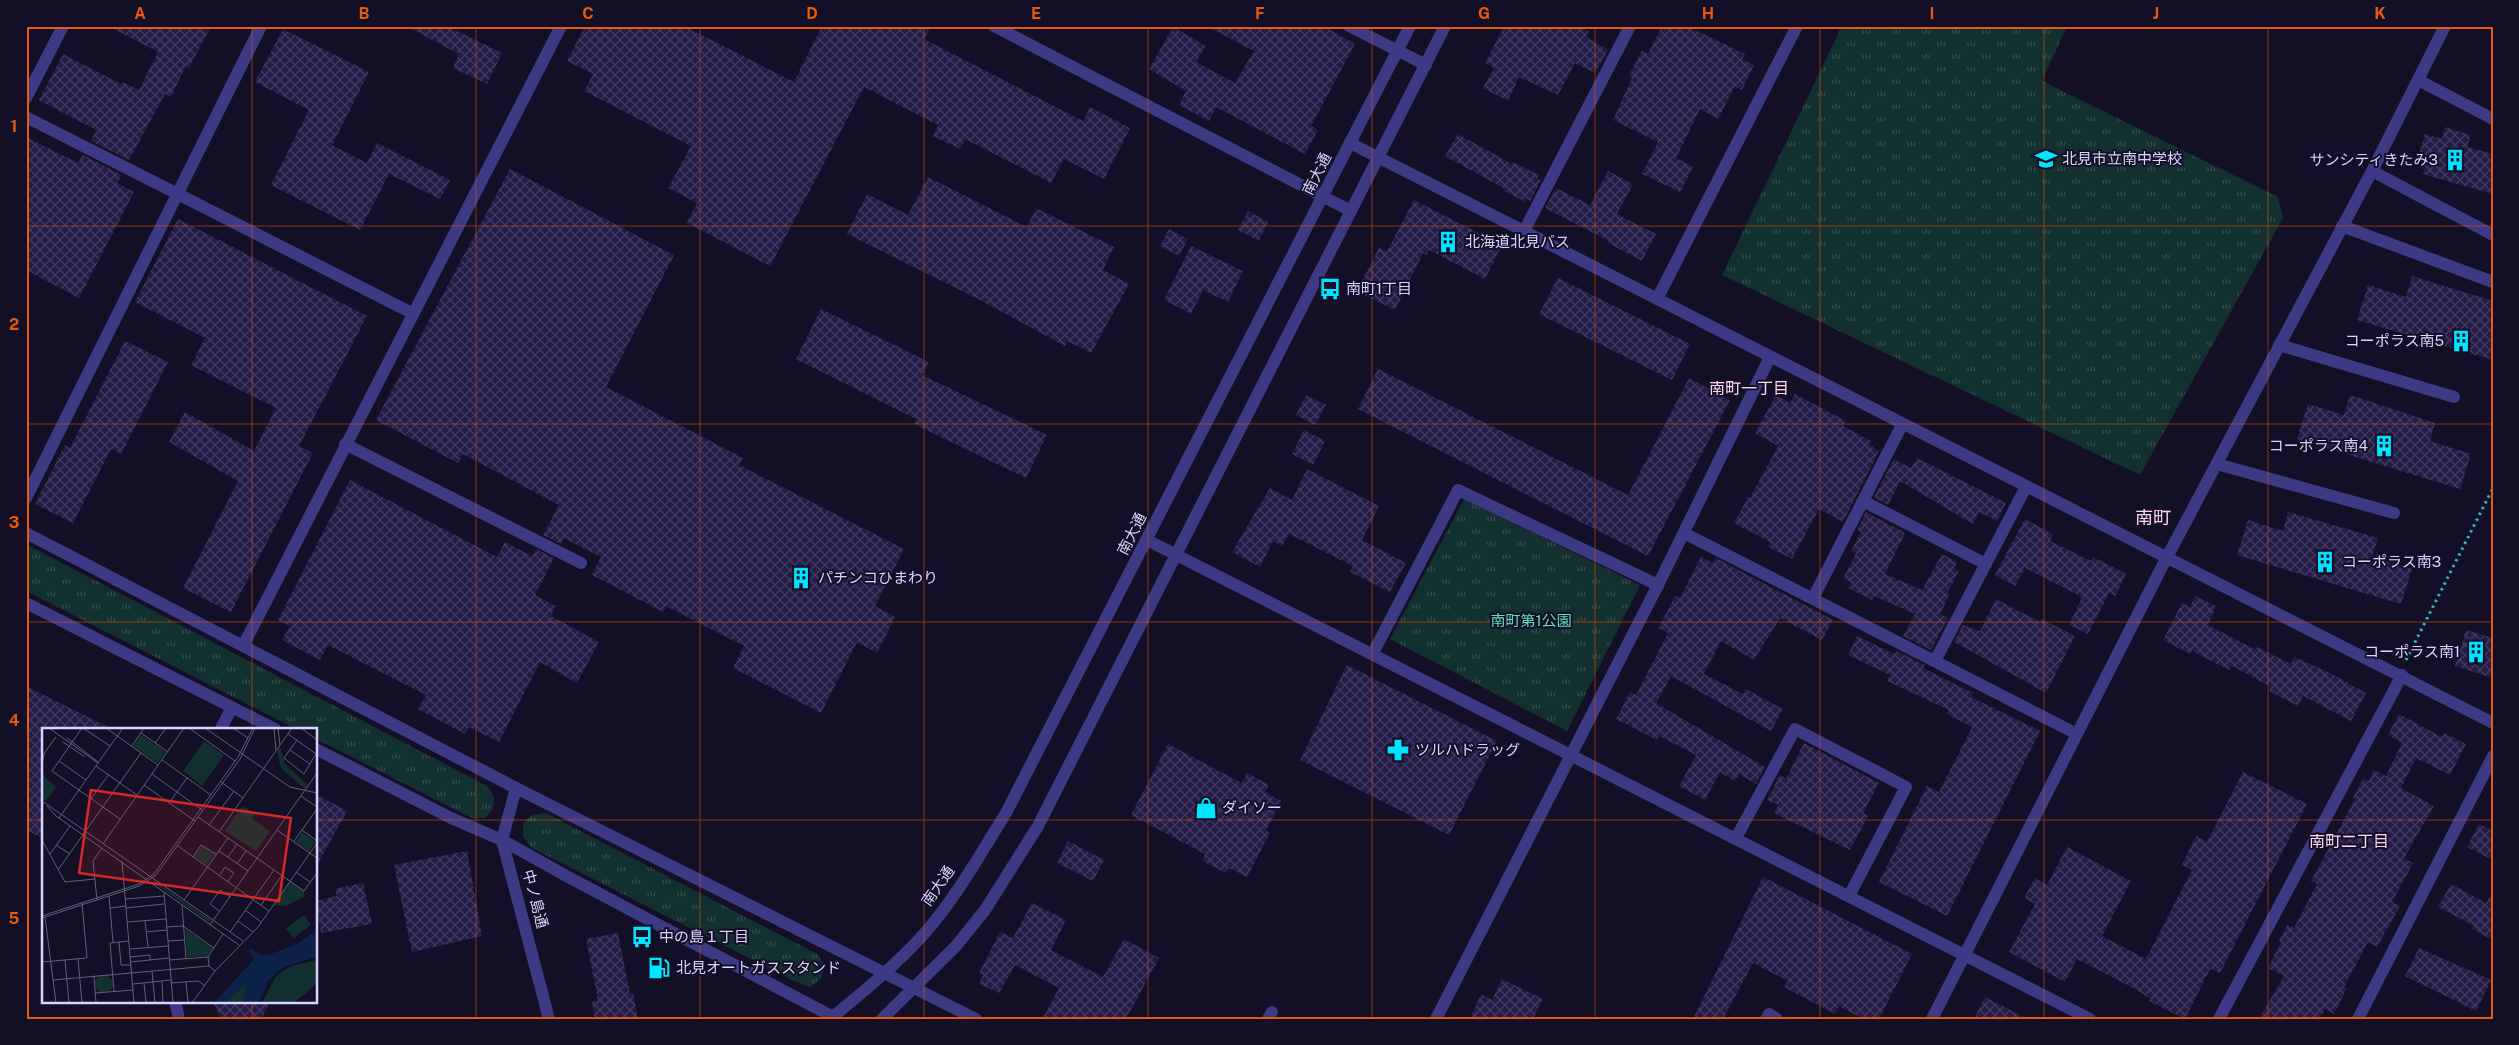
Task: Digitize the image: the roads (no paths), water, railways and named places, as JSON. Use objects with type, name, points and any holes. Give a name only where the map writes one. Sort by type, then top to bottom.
[{"type":"street","points":[[26,98],[63,26]]},
{"type":"street","points":[[26,498],[176,193],[261,26]]},
{"type":"street","points":[[243,646],[561,26]]},
{"type":"street","points":[[994,26],[1350,211]]},
{"type":"street","points":[[1349,26],[1426,65]]},
{"type":"street","name":"南大通","points":[[833,1018],[924,934],[952,896],[1006,814],[1410,26]]},
{"type":"street","points":[[882,1019],[916,988],[956,946],[985,910],[1038,826],[1445,26]]},
{"type":"street","points":[[1524,231],[1630,26]]},
{"type":"street","points":[[1657,299],[1796,26]]},
{"type":"street","points":[[1932,1019],[2166,559],[2372,171],[2445,26]]},
{"type":"street","points":[[2418,80],[2493,119]]},
{"type":"street","points":[[26,117],[412,314]]},
{"type":"street","points":[[1350,143],[2166,559],[2402,675],[2493,723]]},
{"type":"street","points":[[2372,171],[2493,235]]},
{"type":"street","points":[[2342,226],[2493,282]]},
{"type":"street","points":[[2279,345],[2454,397]]},
{"type":"street","points":[[1436,1019],[1658,585],[1770,357]]},
{"type":"street","points":[[1813,598],[1902,425]]},
{"type":"street","points":[[345,444],[581,562]]},
{"type":"street","points":[[2216,464],[2394,513]]},
{"type":"street","points":[[1936,661],[2026,487]]},
{"type":"street","points":[[1373,653],[1458,490],[1658,585]]},
{"type":"street","points":[[1863,501],[1986,564]]},
{"type":"street","points":[[26,533],[516,788],[976,1019]]},
{"type":"street","points":[[1684,533],[2077,734]]},
{"type":"street","points":[[1148,540],[2090,1019]]},
{"type":"street","points":[[26,603],[273,728]]},
{"type":"street","points":[[2219,1019],[2402,675]]},
{"type":"street","points":[[222,728],[232,707]]},
{"type":"street","points":[[1736,838],[1795,729],[1906,787],[1849,896]]},
{"type":"street","points":[[318,751],[451,818],[502,840],[833,1018]]},
{"type":"street","points":[[2358,1019],[2493,756]]},
{"type":"street","name":"中ノ島通","points":[[516,788],[502,840],[549,1019]]},
{"type":"street","points":[[175,1002],[179,1019]]},
{"type":"street","points":[[1766,1019],[1769,1014],[1777,1019]]},
{"type":"place","name":"北見市立南中学校","points":[[2046,159]]},
{"type":"place","name":"サンシティきたみ3","points":[[2455,160]]},
{"type":"place","name":"北海道北見バス","points":[[1448,242]]},
{"type":"place","name":"南町1丁目","points":[[1330,289]]},
{"type":"place","name":"コーポラス南5","points":[[2461,341]]},
{"type":"place","name":"コーポラス南4","points":[[2384,446]]},
{"type":"place","name":"コーポラス南3","points":[[2325,562]]},
{"type":"place","name":"パチンコひまわり","points":[[801,578]]},
{"type":"place","name":"コーポラス南1","points":[[2476,652]]},
{"type":"place","name":"ツルハドラッグ","points":[[1398,750]]},
{"type":"place","name":"ダイソー","points":[[1206,808]]},
{"type":"place","name":"中の島１丁目","points":[[642,937]]},
{"type":"place","name":"北見オートガススタンド","points":[[659,968]]},
{"type":"district","name":"南町一丁目","points":[[1749,388]]},
{"type":"district","name":"南町","points":[[2153,518]]},
{"type":"district","name":"南町二丁目","points":[[2349,841]]},
{"type":"park label","name":"南町第1公園","points":[[1531,621]]}]
